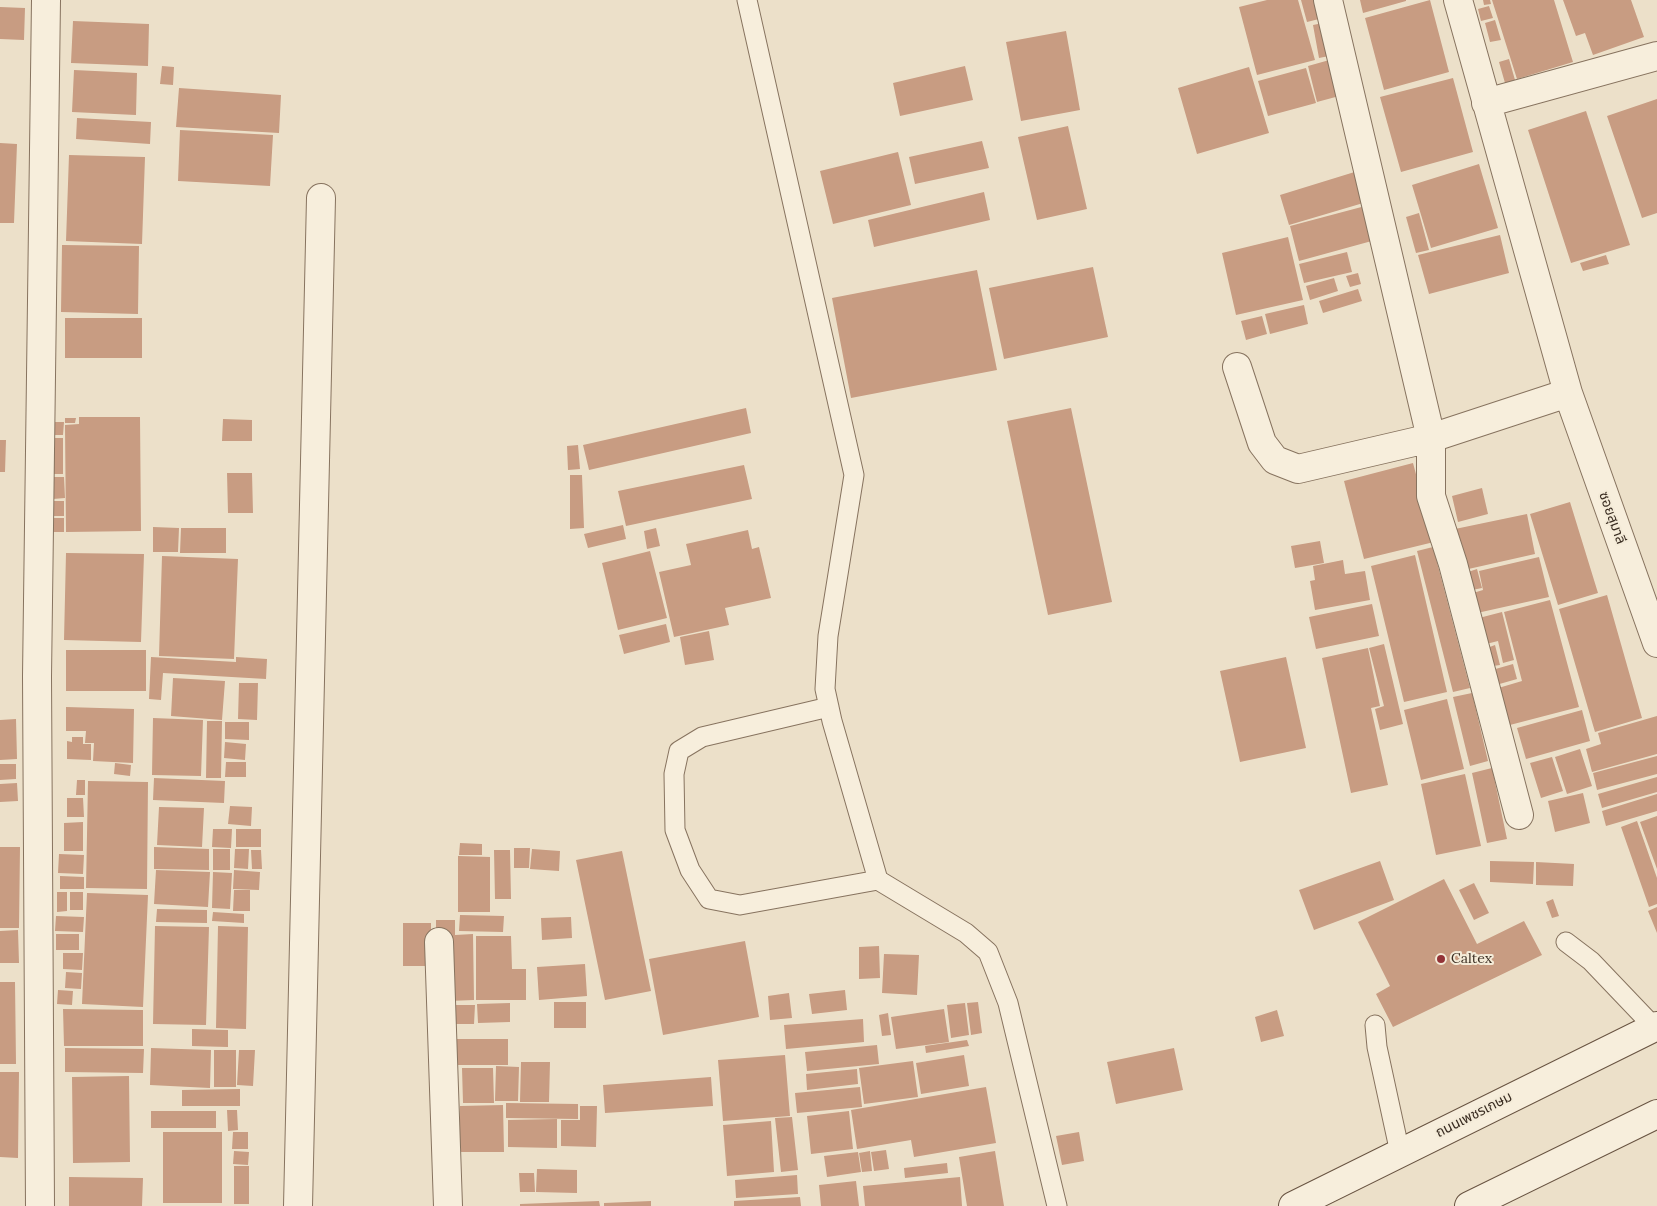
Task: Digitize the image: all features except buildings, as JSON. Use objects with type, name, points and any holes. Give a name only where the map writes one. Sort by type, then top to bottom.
[{"type":"street","points":[[40,1206],[37,676],[46,0]]},
{"type":"street","points":[[1328,0],[1431,438],[1431,496],[1453,564],[1519,815]]},
{"type":"street","name":"ซอยสุมาลี","points":[[1458,0],[1568,394],[1657,643]]},
{"type":"street","points":[[1486,103],[1657,56]]},
{"type":"street","points":[[298,1206],[321,198]]},
{"type":"street","points":[[1237,367],[1262,443],[1275,460],[1298,469],[1431,438],[1568,394]]},
{"type":"street","points":[[439,942],[448,1206]]},
{"type":"street","name":"ถนนเพชรเกษม","points":[[1293,1206],[1656,1027]]},
{"type":"street","points":[[1469,1206],[1657,1114]]},
{"type":"lane","points":[[748,0],[854,474],[828,636],[825,689],[878,880]]},
{"type":"lane","points":[[829,707],[702,737],[679,751],[674,774],[675,830],[690,870],[709,899],[740,905],[878,880],[966,933],[988,952],[1008,1003],[1057,1206]]},
{"type":"lane","points":[[1566,942],[1591,961],[1656,1027]]},
{"type":"lane","points":[[1375,1025],[1377,1047],[1400,1153]]},
{"type":"place","name":"Caltex","points":[[1441,959]]}]
